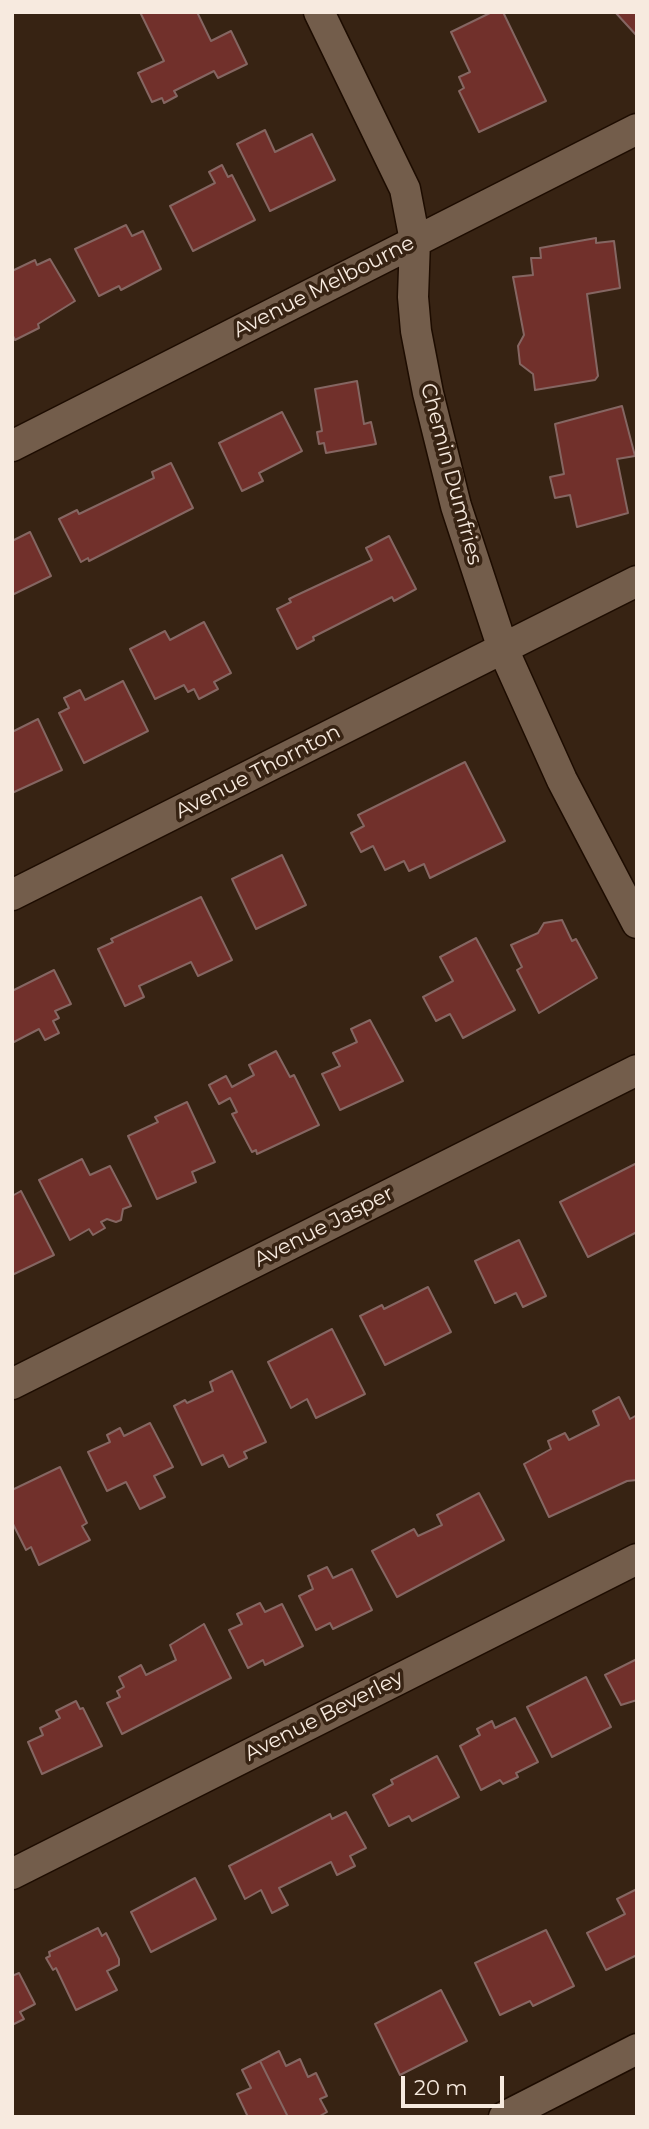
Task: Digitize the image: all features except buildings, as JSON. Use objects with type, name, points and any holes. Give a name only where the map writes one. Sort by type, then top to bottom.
[{"type":"street","name":"Chemin Dumfries","points":[[319,12],[405,189],[415,241],[415,320],[433,416],[470,553],[503,649],[562,780],[637,923]]},
{"type":"street","name":"Avenue Melbourne","points":[[12,446],[637,129]]},
{"type":"street","name":"Avenue Thornton","points":[[12,895],[637,581]]},
{"type":"street","name":"Avenue Jasper","points":[[12,1384],[637,1070]]},
{"type":"street","name":"Avenue Beverley","points":[[12,1874],[637,1559]]},
{"type":"street","points":[[504,2117],[637,2049]]}]
